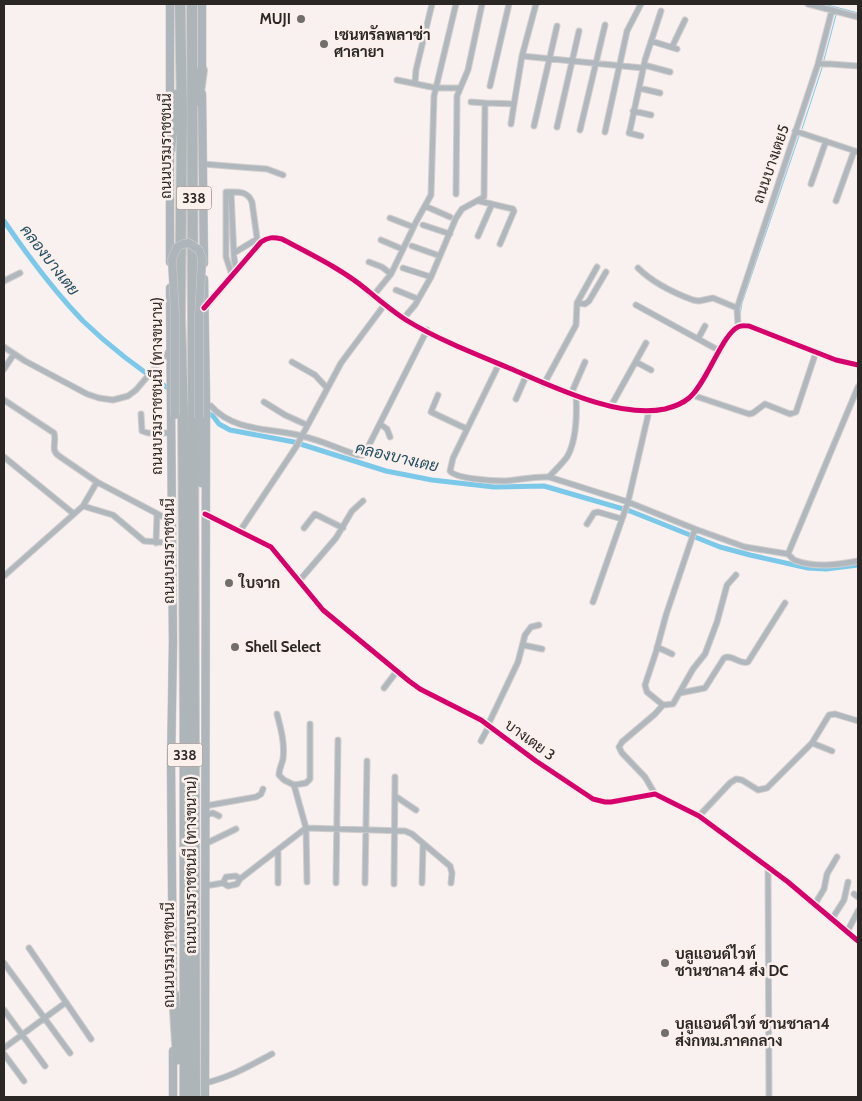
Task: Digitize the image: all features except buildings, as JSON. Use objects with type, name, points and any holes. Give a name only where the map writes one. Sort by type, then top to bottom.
[{"type":"highway","name":"ถนนบรมราชชนนี","points":[[180,4],[182,122],[180,316],[182,385],[179,414],[185,695],[184,1097]]},
{"type":"highway","name":"ถนนบรมราชชนนี","points":[[192,4],[193,393],[199,418],[195,1097]]},
{"type":"highway","points":[[170,149],[180,48]]},
{"type":"highway","points":[[193,138],[202,70]]},
{"type":"highway","points":[[174,995],[184,1097]]},
{"type":"main road","name":"ถนนบรมราชชนนี (ทางขนาน)","points":[[170,4],[173,1097]]},
{"type":"main road","name":"338","points":[[199,418],[208,403],[204,308],[202,4]]},
{"type":"main road","points":[[172,524],[179,414],[172,259],[177,247],[189,243],[199,250],[202,259],[199,314],[199,418]]},
{"type":"main road","name":"ถนนบรมราชชนนี (ทางขนาน)","points":[[199,418],[199,468],[205,512],[205,1097]]},
{"type":"street","points":[[415,83],[432,4]]},
{"type":"street","points":[[373,296],[391,274],[413,227],[430,200],[432,192],[434,96],[456,4]]},
{"type":"street","points":[[456,194],[457,96],[468,70],[482,4]]},
{"type":"street","points":[[490,86],[509,4]]},
{"type":"street","points":[[511,124],[522,56],[536,4]]},
{"type":"street","points":[[605,132],[628,31],[641,4]]},
{"type":"street","points":[[808,4],[858,17]]},
{"type":"street","name":"ถนนบางเตย5","points":[[738,326],[737,308],[818,64],[832,10]]},
{"type":"street","points":[[641,136],[630,133],[633,111],[644,66],[661,12]]},
{"type":"street","points":[[651,42],[674,48],[685,20]]},
{"type":"street","points":[[580,130],[605,25]]},
{"type":"street","points":[[534,126],[557,26]]},
{"type":"street","points":[[557,128],[574,61],[579,31]]},
{"type":"street","points":[[522,56],[619,66],[644,66],[670,72]]},
{"type":"street","points":[[818,64],[858,66]]},
{"type":"street","points":[[397,80],[436,88],[460,88]]},
{"type":"street","points":[[639,88],[660,93]]},
{"type":"street","points":[[471,102],[514,104]]},
{"type":"street","points":[[404,318],[431,277],[462,209],[484,197],[485,103]]},
{"type":"street","points":[[633,111],[651,115]]},
{"type":"street","points":[[796,131],[856,152],[836,201]]},
{"type":"street","points":[[811,184],[826,141]]},
{"type":"street","points":[[203,164],[268,169],[283,175]]},
{"type":"street","points":[[204,308],[234,273],[258,242],[251,198],[246,193],[231,192],[226,194],[226,257],[234,273]]},
{"type":"street","points":[[231,192],[234,273]]},
{"type":"street","points":[[479,201],[513,209],[514,211],[500,244]]},
{"type":"street","points":[[478,236],[492,204]]},
{"type":"street","points":[[425,206],[450,216]]},
{"type":"street","points":[[390,218],[413,227]]},
{"type":"street","points":[[226,225],[233,225]]},
{"type":"street","points":[[424,225],[450,234]]},
{"type":"street","points":[[234,252],[268,238],[282,239],[331,266],[404,318],[426,330],[544,384],[611,406],[649,411],[677,405],[692,395],[730,334],[738,326],[749,326],[816,352],[858,365]]},
{"type":"street","points":[[382,240],[402,249]]},
{"type":"street","points":[[412,246],[440,256]]},
{"type":"street","points":[[369,262],[391,274]]},
{"type":"street","points":[[544,384],[576,325],[577,303],[597,267]]},
{"type":"street","points":[[403,268],[431,277]]},
{"type":"street","points":[[638,268],[646,277],[694,300],[699,302],[713,298],[737,308]]},
{"type":"street","points":[[577,303],[585,304],[589,301],[606,272]]},
{"type":"street","points":[[4,281],[20,273]]},
{"type":"street","points":[[396,290],[418,299]]},
{"type":"street","points":[[240,531],[296,447],[341,362],[384,304]]},
{"type":"street","points":[[636,305],[720,351]]},
{"type":"street","points":[[698,339],[705,326]]},
{"type":"street","points":[[208,403],[218,413],[239,425],[301,437],[357,455],[364,455],[426,330]]},
{"type":"street","points":[[611,406],[646,343]]},
{"type":"street","points":[[4,347],[87,394],[113,400],[128,396],[152,373],[170,350]]},
{"type":"street","points":[[692,395],[749,414],[765,404],[794,414],[816,352]]},
{"type":"street","points":[[4,369],[14,354]]},
{"type":"street","points":[[292,362],[311,373],[327,388]]},
{"type":"street","points":[[549,477],[568,455],[572,444],[576,421],[573,394],[585,362]]},
{"type":"street","points":[[636,362],[651,370]]},
{"type":"street","points":[[499,364],[453,458],[450,469],[453,475],[503,481],[540,476],[549,477],[628,504],[695,531],[745,546],[788,554],[794,560],[816,565],[838,565],[858,561]]},
{"type":"street","points":[[516,399],[526,376]]},
{"type":"street","points":[[788,554],[858,387]]},
{"type":"street","points":[[438,395],[431,412],[468,429]]},
{"type":"street","points":[[4,400],[54,432],[56,437],[53,448],[55,454],[97,482],[172,524]]},
{"type":"street","points":[[264,402],[285,415],[308,425]]},
{"type":"street","points":[[593,602],[628,504],[649,411]]},
{"type":"street","points":[[141,414],[142,431],[170,433]]},
{"type":"street","points":[[380,424],[387,429],[390,437]]},
{"type":"street","points":[[4,457],[74,514]]},
{"type":"street","points":[[4,576],[83,506],[97,482]]},
{"type":"street","points":[[299,581],[343,528],[352,511],[363,500]]},
{"type":"street","points":[[83,506],[113,515],[140,539],[172,543]]},
{"type":"street","name":"บางเตย 3","points":[[205,512],[271,546],[323,610],[420,689],[472,715],[593,799],[611,802],[655,794]]},
{"type":"street","points":[[587,524],[594,513],[598,512],[622,519]]},
{"type":"street","points":[[156,542],[157,514]]},
{"type":"street","points":[[304,528],[315,514],[343,528]]},
{"type":"street","points":[[695,531],[666,615],[645,688],[647,692],[663,705],[672,704],[693,668],[705,654],[727,585],[736,575]]},
{"type":"street","points":[[680,693],[705,688],[724,658],[731,657],[742,663],[748,662],[785,602]]},
{"type":"street","points":[[481,740],[518,662],[528,630],[539,625]]},
{"type":"street","points":[[523,644],[542,649]]},
{"type":"street","points":[[657,647],[672,654]]},
{"type":"street","points":[[384,688],[397,671]]},
{"type":"street","points":[[663,705],[622,742],[619,747],[622,753],[645,777],[655,794],[699,816],[768,867],[858,941]]},
{"type":"street","points":[[277,714],[283,746],[283,757],[279,775],[294,785],[306,783],[310,779],[310,724]]},
{"type":"street","points":[[699,816],[736,779],[742,780],[758,790],[767,788],[812,743],[829,715],[835,714],[858,721]]},
{"type":"street","points":[[336,883],[338,740]]},
{"type":"street","points":[[812,743],[832,751]]},
{"type":"street","points":[[365,883],[367,761]]},
{"type":"street","points":[[394,884],[395,777]]},
{"type":"street","points":[[294,785],[306,828],[307,882]]},
{"type":"street","points":[[205,810],[256,796],[263,789]]},
{"type":"street","points":[[395,796],[416,810]]},
{"type":"street","points":[[205,810],[219,816]]},
{"type":"street","points":[[205,886],[223,883],[228,886],[237,884],[240,879],[306,828],[409,832],[450,866],[452,883]]},
{"type":"street","points":[[205,844],[236,829]]},
{"type":"street","points":[[422,883],[423,845]]},
{"type":"street","points":[[278,850],[278,883]]},
{"type":"street","points":[[815,904],[824,889],[828,874],[837,857]]},
{"type":"street","points":[[768,867],[769,1097]]},
{"type":"street","points":[[832,919],[844,900],[848,882]]},
{"type":"street","points":[[847,932],[858,911]]},
{"type":"street","points":[[28,948],[91,1039]]},
{"type":"street","points":[[4,963],[70,1053]]},
{"type":"street","points":[[4,1048],[65,1003]]},
{"type":"street","points":[[4,1010],[45,1066]]},
{"type":"street","points":[[4,1054],[24,1081]]},
{"type":"street","points":[[205,1083],[215,1081],[272,1054]]},
{"type":"waterway","points":[[824,4],[858,13]]},
{"type":"waterway","points":[[824,60],[836,15]]},
{"type":"waterway","points":[[802,129],[822,68]]},
{"type":"waterway","points":[[740,315],[742,303],[799,136]]},
{"type":"waterway","name":"คลองบางเตย","points":[[4,221],[42,273],[83,321],[126,358],[171,390]]},
{"type":"waterway","name":"คลองบางเตย","points":[[206,412],[213,416],[219,424],[230,430],[294,442],[386,471],[432,480],[494,487],[544,486],[630,511],[720,547],[750,555],[808,568],[826,569],[858,565]]},
{"type":"cycle path","points":[[204,308],[261,242],[268,238],[276,238],[282,239],[337,269],[357,282],[401,317],[430,334],[565,392],[606,405],[647,411],[665,409],[683,402],[695,392],[726,339],[732,331],[740,326],[749,326],[836,360],[858,365]]},
{"type":"cycle path","points":[[205,514],[271,547],[323,610],[420,689],[481,720],[536,761],[593,799],[611,802],[655,794],[699,816],[788,882],[858,941]]},
{"type":"place","name":"MUJI","points":[[301,19]]},
{"type":"place","name":"เซนทรัลพลาซ่า ศาลายา","points":[[324,44]]},
{"type":"place","name":"ใบจาก","points":[[229,583]]},
{"type":"place","name":"Shell Select","points":[[235,647]]},
{"type":"place","name":"บลูแอนด์ไวท์ ชานชาลา4 ส่ง DC","points":[[665,963]]},
{"type":"place","name":"บลูแอนด์ไวท์ ชานชาลา4 ส่งกทม.ภาคกลาง","points":[[665,1033]]}]
